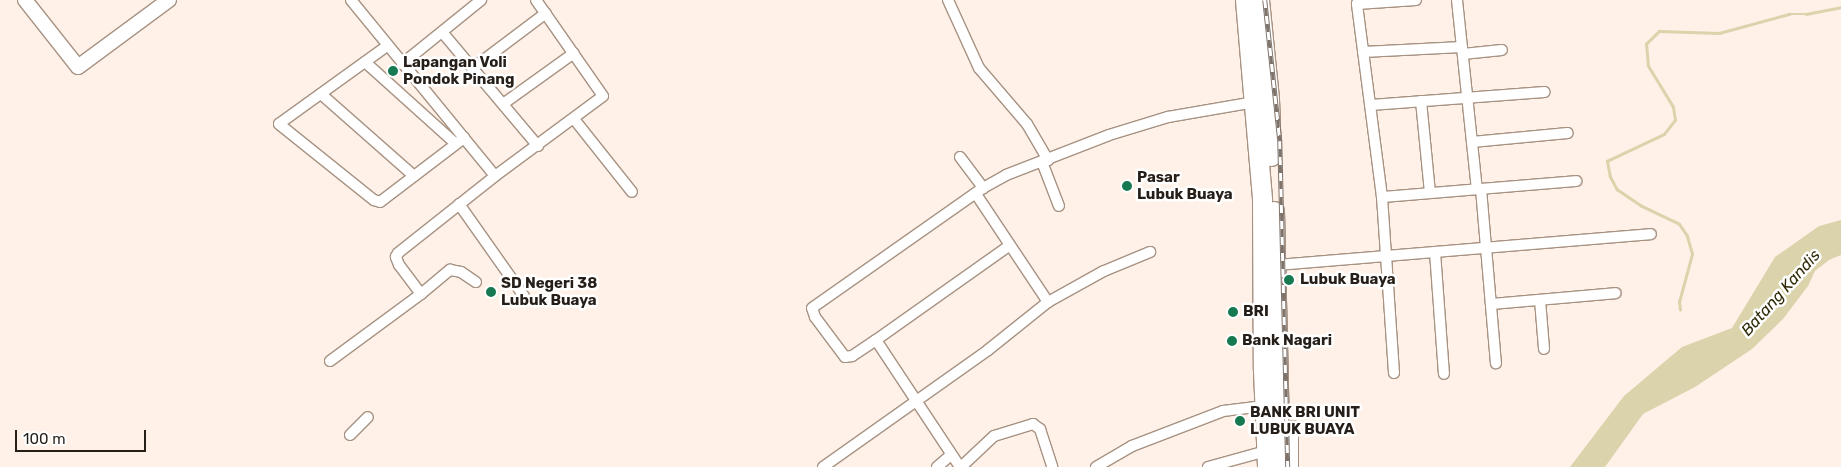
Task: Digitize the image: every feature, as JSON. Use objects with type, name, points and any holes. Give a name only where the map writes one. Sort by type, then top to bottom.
[{"type":"highway","points":[[1245,0],[1262,200],[1270,370]]},
{"type":"highway","points":[[1259,0],[1269,99],[1276,265],[1268,399],[1267,459]]},
{"type":"highway","points":[[1268,399],[1280,467]]},
{"type":"street","points":[[25,0],[78,66],[169,0]]},
{"type":"street","points":[[351,0],[460,141]]},
{"type":"street","points":[[402,64],[481,0]]},
{"type":"street","points":[[421,294],[397,261],[398,253],[495,176],[603,96],[536,0]]},
{"type":"street","points":[[948,0],[979,68],[1027,124],[1045,161],[1059,206]]},
{"type":"street","points":[[1394,373],[1382,197],[1357,4],[1416,0]]},
{"type":"street","points":[[1457,0],[1472,142],[1487,246],[1496,363]]},
{"type":"street","points":[[473,68],[546,13]]},
{"type":"street","points":[[442,32],[538,146]]},
{"type":"street","points":[[387,46],[278,124],[374,200],[380,202],[460,141]]},
{"type":"street","points":[[1363,52],[1502,50]]},
{"type":"street","points":[[504,104],[574,53]]},
{"type":"street","points":[[365,62],[460,141],[495,176]]},
{"type":"street","points":[[1371,105],[1545,92]]},
{"type":"street","points":[[321,94],[414,176]]},
{"type":"street","points":[[1420,101],[1430,193]]},
{"type":"street","points":[[1010,245],[852,356],[845,357],[815,317],[812,308],[979,191],[1006,175],[1109,136],[1168,117],[1255,102]]},
{"type":"street","points":[[574,119],[632,192]]},
{"type":"street","points":[[1472,142],[1568,133]]},
{"type":"street","points":[[960,157],[1010,245],[1048,302]]},
{"type":"street","points":[[1382,197],[1576,181]]},
{"type":"street","points":[[459,204],[524,296]]},
{"type":"street","points":[[1276,265],[1487,246],[1651,234]]},
{"type":"street","points":[[823,467],[988,350],[1048,302],[1104,271],[1150,252]]},
{"type":"street","points":[[1435,252],[1444,374]]},
{"type":"street","points":[[330,361],[421,294],[450,270],[461,272],[476,282]]},
{"type":"street","points":[[1491,304],[1616,293]]},
{"type":"street","points":[[1540,300],[1544,350]]},
{"type":"street","points":[[876,340],[951,456],[961,467],[994,436],[1033,424],[1040,429],[1052,467]]},
{"type":"street","points":[[1096,467],[1132,446],[1223,411],[1268,399]]},
{"type":"street","points":[[350,435],[368,417]]},
{"type":"street","points":[[1292,426],[1293,467]]},
{"type":"street","points":[[937,467],[951,456]]},
{"type":"street","points":[[1208,467],[1267,459]]},
{"type":"water","name":"Batang Kandis","points":[[1841,220],[1841,255],[1829,260],[1815,271],[1808,286],[1783,319],[1752,349],[1695,387],[1643,414],[1605,467],[1570,467],[1624,396],[1682,347],[1732,328],[1775,257],[1819,226]]},
{"type":"waterway","points":[[1680,310],[1679,302],[1692,254],[1687,236],[1679,224],[1641,206],[1617,190],[1610,177],[1607,161],[1664,134],[1675,120],[1673,107],[1648,66],[1646,44],[1659,31],[1719,33],[1789,14],[1806,14],[1841,7]]},
{"type":"railway","points":[[1265,0],[1280,141],[1288,467]]},
{"type":"place","name":"Lapangan Voli Pondok Pinang","points":[[393,71]]},
{"type":"place","name":"Pasar Lubuk Buaya","points":[[1127,186]]},
{"type":"place","name":"Lubuk Buaya","points":[[1289,280]]},
{"type":"place","name":"SD Negeri 38 Lubuk Buaya","points":[[491,292]]},
{"type":"place","name":"BRI","points":[[1233,312]]},
{"type":"place","name":"Bank Nagari","points":[[1232,341]]},
{"type":"place","name":"BANK BRI UNIT LUBUK BUAYA","points":[[1240,421]]}]
